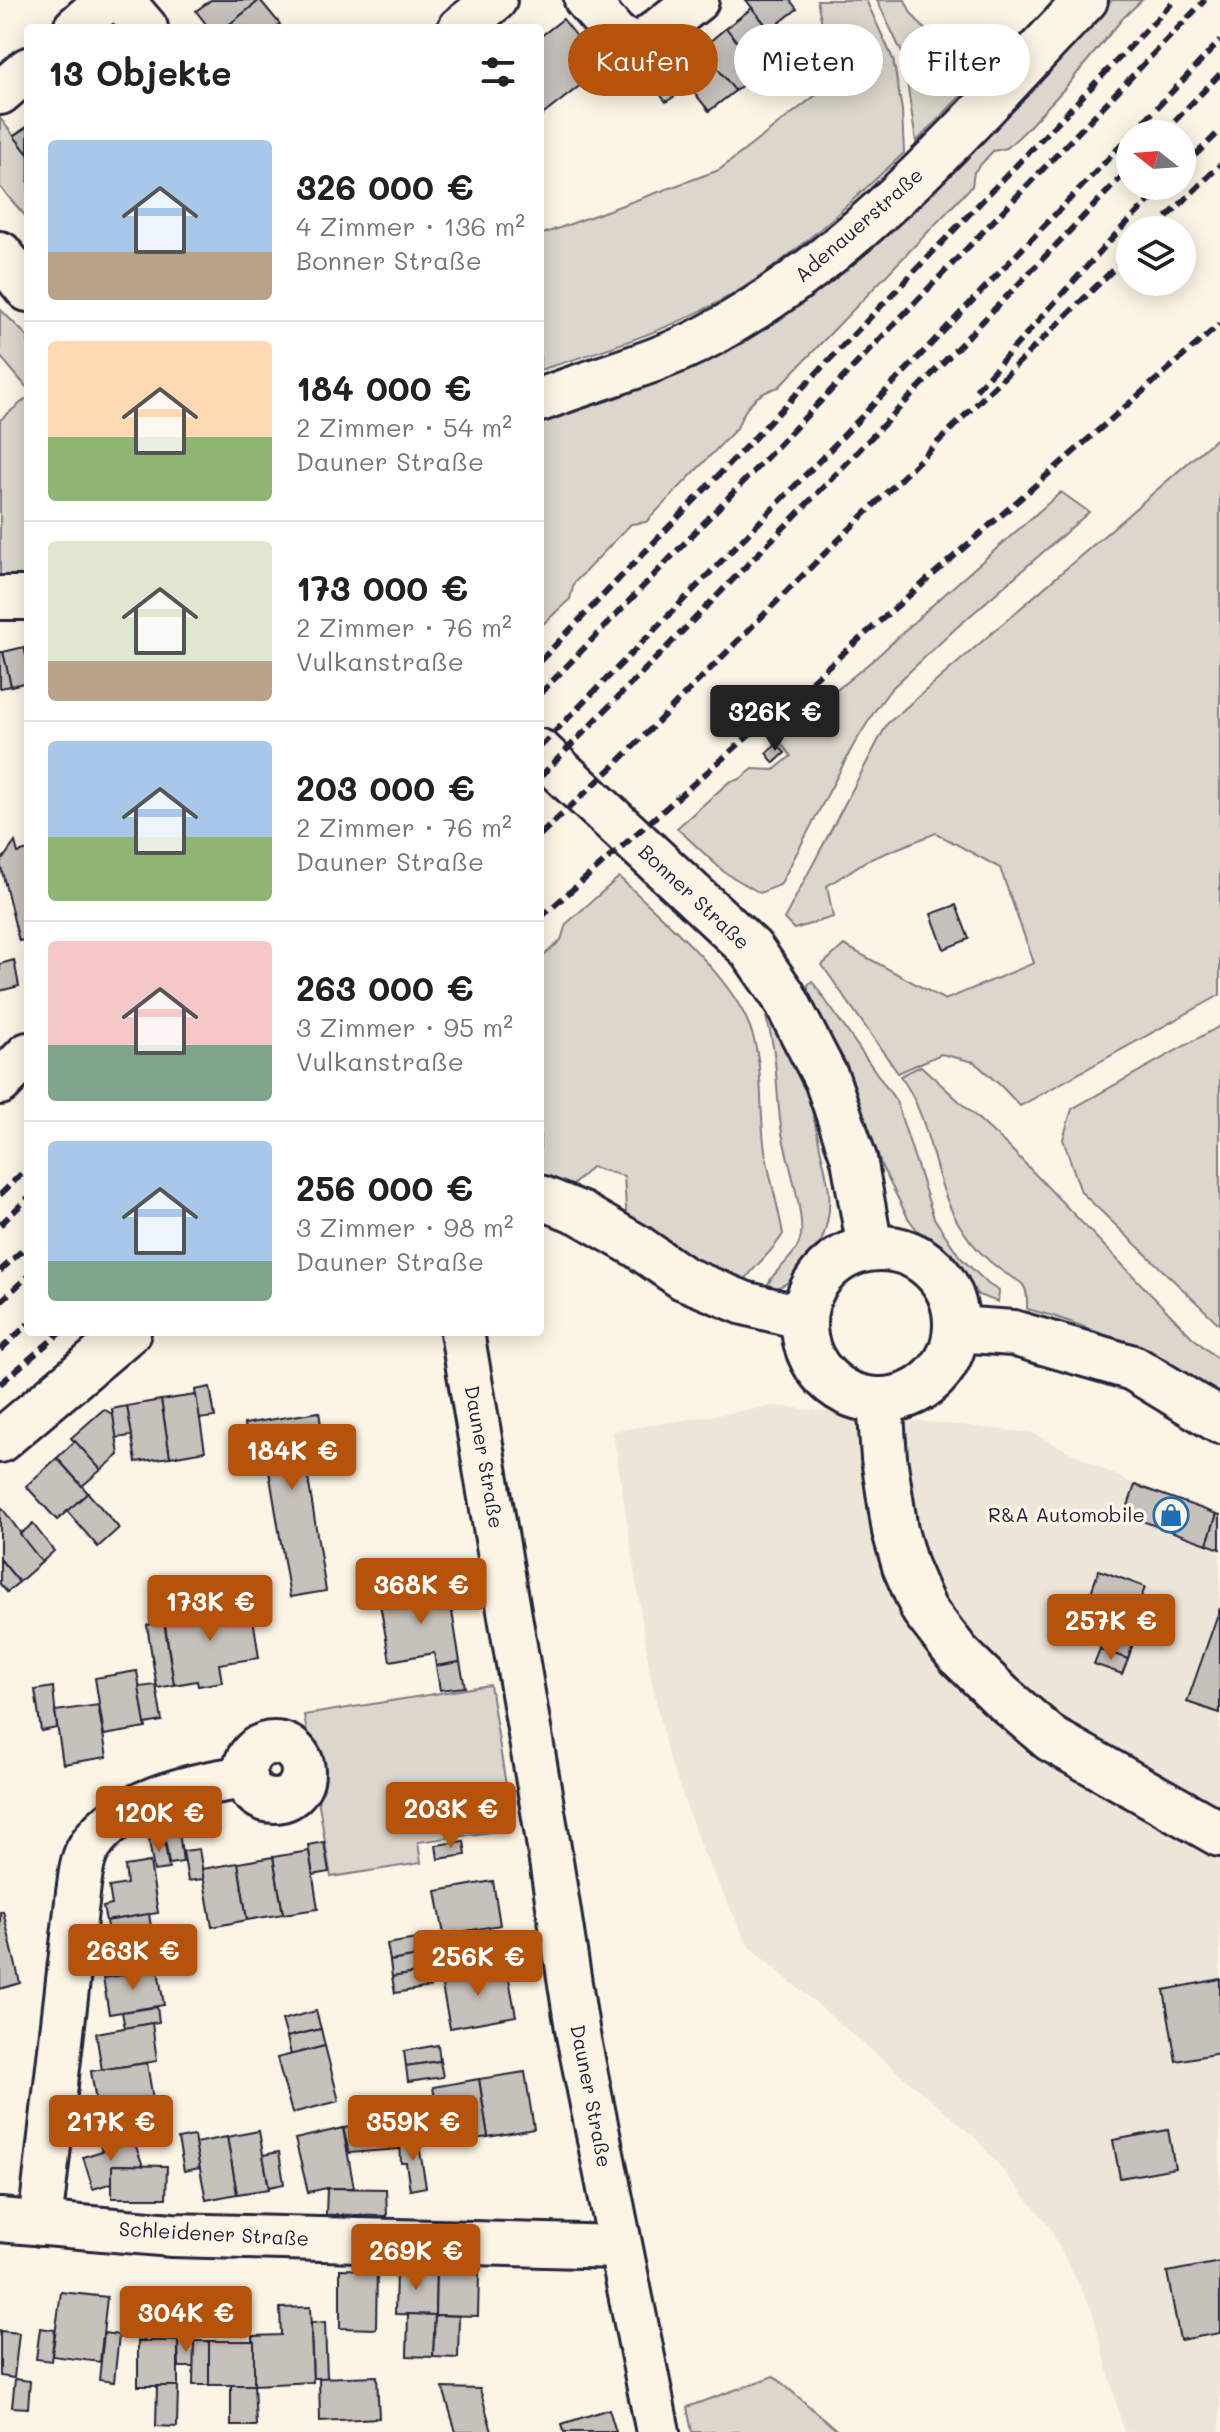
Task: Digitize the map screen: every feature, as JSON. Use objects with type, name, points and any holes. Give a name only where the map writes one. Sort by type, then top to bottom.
[{"type":"main road","points":[[0,254],[24,284]]},
{"type":"main road","name":"Bonner Straße","points":[[544,756],[751,949],[783,995],[827,1080],[854,1159],[870,1248]]},
{"type":"main road","points":[[870,1248],[893,1248],[914,1255],[933,1268],[947,1285],[955,1306],[956,1329],[951,1351],[940,1371],[924,1387],[903,1397],[880,1400],[855,1396],[833,1384],[817,1366],[806,1343],[804,1318],[810,1293],[825,1271],[845,1256],[870,1248]]},
{"type":"main road","points":[[956,1329],[1013,1333],[1133,1368],[1220,1421]]},
{"type":"main road","points":[[880,1400],[884,1458],[895,1531],[905,1566],[924,1610],[958,1654],[1051,1739],[1220,1834]]},
{"type":"street","points":[[80,24],[107,0]]},
{"type":"street","points":[[122,0],[143,24]]},
{"type":"street","points":[[465,24],[495,0]]},
{"type":"street","points":[[586,0],[616,35],[635,45],[697,0]]},
{"type":"street","name":"Adenauerstraße","points":[[544,399],[659,358],[708,337],[749,313],[820,263],[892,202],[1086,0]]},
{"type":"street","points":[[0,93],[24,72]]},
{"type":"street","points":[[0,598],[24,598]]},
{"type":"street","points":[[0,1083],[24,1058]]},
{"type":"street","points":[[544,1199],[580,1213],[637,1246],[683,1278],[744,1303],[804,1318]]},
{"type":"street","points":[[0,1441],[124,1336]]},
{"type":"street","name":"Dauner Straße","points":[[463,1336],[578,2035],[658,2432]]},
{"type":"street","points":[[20,2222],[87,1852],[99,1834],[112,1823],[149,1800],[193,1785],[246,1777]]},
{"type":"street","name":"Schleidener Straße","points":[[20,2222],[172,2235],[619,2247]]},
{"type":"shaded area","points":[[817,0],[866,0],[877,24],[822,24]]},
{"type":"shaded area","points":[[877,0],[905,0],[920,24],[899,24],[899,47]]},
{"type":"shaded area","points":[[1112,0],[1142,0],[1024,132],[1007,148],[993,151],[974,172],[972,186],[779,387],[752,402],[737,428],[646,522],[631,524],[574,583],[570,599],[544,623],[544,422],[569,409],[982,137],[1021,96],[1030,96],[1030,86]]},
{"type":"shaded area","points":[[883,37],[893,59],[902,110],[904,153],[794,251],[730,296],[651,333],[544,369],[544,234],[719,170],[815,96],[883,96]]},
{"type":"shaded area","points":[[909,96],[961,96],[916,142]]},
{"type":"shaded area","points":[[0,118],[24,149],[24,214],[0,187]]},
{"type":"shaded area","points":[[0,309],[24,333],[24,384],[0,356]]},
{"type":"shaded area","points":[[24,400],[24,581],[0,584],[0,420]]},
{"type":"shaded area","points":[[1220,435],[1220,995],[1020,1106],[974,1062],[941,1054],[898,1073],[822,965],[844,945],[945,1000],[1034,963],[1000,868],[936,833],[866,861],[827,886],[833,917],[794,929],[784,919],[887,724]]},
{"type":"shaded area","points":[[1061,492],[1089,512],[891,689],[853,746],[780,885],[760,893],[724,872],[677,828],[729,782],[740,779],[753,769],[774,770],[791,756],[778,739],[880,654]]},
{"type":"shaded area","points":[[619,877],[706,962],[736,999],[746,1018],[759,1066],[765,1150],[783,1234],[740,1288],[627,1223],[624,1176],[591,1167],[567,1191],[544,1183],[544,955],[561,940],[566,924]]},
{"type":"shaded area","points":[[812,981],[896,1101],[934,1218],[960,1257],[999,1291],[998,1302],[978,1295],[946,1253],[923,1238],[908,1218],[882,1167],[847,1065],[807,996],[808,985]]},
{"type":"shaded area","points":[[769,1016],[806,1088],[827,1179],[829,1207],[822,1239],[806,1267],[781,1286],[765,1291],[773,1276],[795,1251],[801,1235],[798,1199],[782,1133],[773,1047],[766,1018]]},
{"type":"shaded area","points":[[1220,1026],[1220,1325],[1081,1192],[1063,1139],[1072,1109]]},
{"type":"shaded area","points":[[921,1066],[1010,1148],[1191,1336],[1220,1361],[1220,1398],[1150,1357],[1104,1335],[1027,1309],[1023,1285],[979,1251],[950,1208],[919,1111],[900,1076]]},
{"type":"shaded area","points":[[774,1406],[1033,1433],[1127,1481],[1220,1513],[1220,2432],[1124,2432],[1092,2310],[1047,2223],[975,2137],[749,1947],[702,1850],[668,1755],[651,1678],[613,1431]]},
{"type":"shaded area","points":[[490,1685],[513,1829],[418,1842],[421,1863],[331,1877],[304,1715]]},
{"type":"shaded area","points":[[774,2376],[839,2432],[692,2432],[687,2407]]},
{"type":"building","points":[[211,0],[260,0],[230,24],[206,24],[196,11]]},
{"type":"building","points":[[260,0],[280,24],[230,24]]},
{"type":"building","points":[[746,0],[790,0],[797,9],[778,24],[765,24]]},
{"type":"building","points":[[752,8],[765,24],[734,24],[734,38],[726,28]]},
{"type":"building","points":[[563,19],[568,25],[568,95],[544,114],[544,34]]},
{"type":"building","points":[[726,28],[734,38],[734,90],[718,69],[718,35]]},
{"type":"building","points":[[718,69],[734,92],[709,111],[697,96],[718,96]]},
{"type":"building","points":[[661,96],[675,96],[666,102]]},
{"type":"building","points":[[24,129],[24,149],[14,136]]},
{"type":"building","points":[[24,647],[24,683],[11,686],[3,652]]},
{"type":"building","points":[[0,652],[3,652],[11,686],[0,688]]},
{"type":"building","points":[[777,744],[785,753],[774,763],[766,753]]},
{"type":"building","points":[[15,842],[18,853],[24,851],[24,940],[19,941],[0,863]]},
{"type":"building","points":[[956,905],[969,939],[944,949],[931,914]]},
{"type":"building","points":[[14,960],[19,986],[0,991],[0,964]]},
{"type":"building","points":[[210,1387],[215,1417],[199,1419],[195,1390]]},
{"type":"building","points":[[196,1395],[205,1451],[170,1457],[161,1400]]},
{"type":"building","points":[[161,1400],[170,1457],[136,1462],[127,1406]]},
{"type":"building","points":[[127,1406],[132,1436],[116,1438],[112,1409]]},
{"type":"building","points":[[104,1409],[113,1415],[119,1455],[101,1470],[71,1438]]},
{"type":"building","points":[[319,1412],[326,1456],[305,1459],[326,1591],[290,1597],[268,1465],[251,1468],[244,1424]]},
{"type":"building","points":[[75,1441],[101,1470],[82,1486],[57,1458]]},
{"type":"building","points":[[57,1458],[88,1493],[57,1520],[26,1486]]},
{"type":"building","name":"R&A Automobile","points":[[1135,1485],[1217,1514],[1207,1544],[1125,1515]]},
{"type":"building","points":[[88,1493],[119,1528],[98,1547],[67,1511]]},
{"type":"building","points":[[2,1508],[42,1562],[19,1582],[0,1559]]},
{"type":"building","points":[[1217,1514],[1220,1515],[1220,1549],[1207,1544]]},
{"type":"building","points":[[33,1524],[54,1551],[42,1562],[20,1534]]},
{"type":"building","points":[[0,1559],[19,1582],[7,1592],[0,1584]]},
{"type":"building","points":[[1099,1570],[1145,1587],[1134,1618],[1088,1601]]},
{"type":"building","points":[[403,1575],[406,1593],[379,1598],[376,1579]]},
{"type":"building","points":[[448,1586],[460,1662],[436,1666],[434,1653],[390,1661],[379,1598]]},
{"type":"building","points":[[1088,1601],[1134,1618],[1139,1625],[1133,1643],[1080,1624]]},
{"type":"building","points":[[251,1604],[259,1658],[219,1664],[222,1682],[198,1686],[197,1681],[174,1685],[164,1618]]},
{"type":"building","points":[[1220,1608],[1220,1713],[1187,1702]]},
{"type":"building","points":[[164,1622],[174,1685],[157,1688],[147,1625]]},
{"type":"building","points":[[1106,1633],[1133,1643],[1128,1659],[1100,1649]]},
{"type":"building","points":[[1100,1649],[1128,1659],[1122,1674],[1094,1664]]},
{"type":"building","points":[[460,1662],[465,1687],[440,1690],[436,1666]]},
{"type":"building","points":[[137,1671],[146,1728],[104,1735],[95,1678]]},
{"type":"building","points":[[156,1685],[162,1721],[145,1724],[139,1687]]},
{"type":"building","points":[[53,1687],[57,1728],[41,1731],[35,1690]]},
{"type":"building","points":[[98,1705],[107,1757],[63,1764],[55,1711]]},
{"type":"building","points":[[179,1831],[183,1862],[169,1864],[164,1833]]},
{"type":"building","points":[[164,1838],[169,1869],[154,1871],[149,1840]]},
{"type":"building","points":[[464,1841],[466,1855],[438,1859],[436,1845]]},
{"type":"building","points":[[324,1842],[329,1872],[313,1875],[308,1845]]},
{"type":"building","points":[[199,1849],[204,1879],[188,1881],[183,1851]]},
{"type":"building","points":[[309,1851],[318,1909],[283,1914],[273,1857]]},
{"type":"building","points":[[273,1857],[283,1914],[247,1920],[238,1863]]},
{"type":"building","points":[[150,1862],[158,1913],[106,1921],[103,1907],[112,1905],[109,1887],[127,1884],[125,1866]]},
{"type":"building","points":[[238,1863],[247,1920],[212,1927],[202,1869]]},
{"type":"building","points":[[493,1881],[500,1925],[444,1935],[436,1891]]},
{"type":"building","points":[[3,1911],[20,1983],[0,1989],[0,1912]]},
{"type":"building","points":[[149,1914],[155,1953],[102,1962],[100,1947],[110,1945],[106,1921]]},
{"type":"building","points":[[422,1938],[425,1955],[390,1961],[387,1944]]},
{"type":"building","points":[[163,1952],[166,1968],[131,1974],[128,1958]]},
{"type":"building","points":[[425,1955],[428,1971],[392,1977],[390,1961]]},
{"type":"building","points":[[507,1969],[516,2016],[450,2028],[441,1981]]},
{"type":"building","points":[[158,1970],[164,2005],[109,2014],[103,1978]]},
{"type":"building","points":[[428,1971],[430,1987],[395,1993],[392,1977]]},
{"type":"building","points":[[1220,1979],[1220,2053],[1176,2061],[1164,1990]]},
{"type":"building","points":[[157,2007],[159,2022],[125,2028],[122,2012]]},
{"type":"building","points":[[316,2011],[321,2029],[287,2037],[282,2020]]},
{"type":"building","points":[[152,2023],[157,2061],[102,2070],[96,2033]]},
{"type":"building","points":[[321,2029],[325,2046],[291,2055],[287,2037]]},
{"type":"building","points":[[438,2045],[440,2061],[406,2066],[404,2051]]},
{"type":"building","points":[[325,2046],[339,2101],[292,2113],[277,2058]]},
{"type":"building","points":[[440,2061],[443,2077],[408,2082],[406,2066]]},
{"type":"building","points":[[147,2063],[153,2100],[97,2108],[91,2071]]},
{"type":"building","points":[[525,2072],[534,2129],[488,2137],[479,2079]]},
{"type":"building","points":[[479,2079],[488,2137],[442,2144],[433,2087]]},
{"type":"building","points":[[160,2098],[163,2114],[128,2120],[126,2103]]},
{"type":"building","points":[[398,2121],[399,2149],[349,2153],[343,2128]]},
{"type":"building","points":[[127,2126],[133,2142],[102,2151],[97,2136]]},
{"type":"building","points":[[343,2128],[354,2188],[308,2192],[295,2139]]},
{"type":"building","points":[[1168,2130],[1175,2168],[1120,2178],[1113,2140]]},
{"type":"building","points":[[259,2131],[269,2189],[237,2194],[227,2137]]},
{"type":"building","points":[[194,2136],[200,2168],[184,2171],[178,2139]]},
{"type":"building","points":[[227,2137],[237,2194],[206,2200],[195,2143]]},
{"type":"building","points":[[418,2139],[426,2187],[410,2190],[406,2163],[401,2163],[400,2140]]},
{"type":"building","points":[[134,2141],[143,2166],[112,2165],[112,2183],[93,2189],[83,2157]]},
{"type":"building","points":[[279,2152],[284,2184],[269,2187],[263,2155]]},
{"type":"building","points":[[112,2165],[167,2166],[166,2198],[112,2198]]},
{"type":"building","points":[[327,2188],[386,2189],[387,2216],[326,2215]]},
{"type":"building","points":[[1220,2262],[1220,2333],[1180,2340],[1167,2272]]},
{"type":"building","points":[[340,2269],[377,2270],[376,2329],[340,2328]]},
{"type":"building","points":[[396,2270],[436,2271],[435,2315],[395,2314]]},
{"type":"building","points":[[436,2271],[479,2273],[478,2316],[435,2315]]},
{"type":"building","points":[[61,2292],[107,2297],[100,2362],[52,2356]]},
{"type":"building","points":[[310,2307],[313,2382],[254,2385],[253,2336],[281,2335],[280,2308]]},
{"type":"building","points":[[408,2314],[435,2315],[433,2357],[407,2356]]},
{"type":"building","points":[[435,2315],[459,2316],[458,2358],[433,2357]]},
{"type":"building","points":[[325,2322],[327,2378],[313,2378],[311,2323]]},
{"type":"building","points":[[40,2328],[55,2330],[51,2361],[36,2359]]},
{"type":"building","points":[[0,2331],[19,2333],[14,2378],[0,2376]]},
{"type":"building","points":[[104,2333],[119,2335],[114,2382],[99,2380]]},
{"type":"building","points":[[138,2341],[178,2341],[178,2386],[138,2386]]},
{"type":"building","points":[[178,2341],[194,2341],[194,2367],[179,2367]]},
{"type":"building","points":[[194,2341],[209,2341],[209,2385],[193,2385]]},
{"type":"building","points":[[209,2341],[254,2341],[254,2385],[209,2385]]},
{"type":"building","points":[[377,2376],[379,2418],[320,2421],[319,2378]]},
{"type":"building","points":[[15,2379],[30,2381],[28,2408],[12,2407]]},
{"type":"building","points":[[231,2385],[254,2385],[256,2426],[231,2426]]},
{"type":"building","points":[[157,2386],[178,2386],[177,2427],[156,2426]]},
{"type":"building","points":[[443,2388],[480,2389],[492,2432],[456,2432]]},
{"type":"building","points":[[609,2409],[616,2432],[564,2432],[562,2424]]},
{"type":"railway","points":[[544,657],[1175,0]]},
{"type":"railway","points":[[544,690],[1205,0]]},
{"type":"railway","points":[[1145,120],[1220,41]]},
{"type":"railway","points":[[1176,120],[1220,74]]},
{"type":"railway","points":[[1196,154],[1220,131]]},
{"type":"railway","points":[[544,743],[1116,151]]},
{"type":"railway","points":[[1168,216],[1220,165]]},
{"type":"railway","points":[[544,773],[1116,183]]},
{"type":"railway","points":[[976,390],[1150,200]]},
{"type":"railway","points":[[544,831],[617,763],[1116,267]]},
{"type":"railway","points":[[544,915],[1220,324]]},
{"type":"railway","points":[[0,1195],[24,1171]]},
{"type":"railway","points":[[0,1225],[24,1202]]},
{"type":"railway","points":[[0,1271],[24,1249]]},
{"type":"railway","points":[[0,1302],[24,1280]]},
{"type":"railway","points":[[0,1350],[24,1328]]},
{"type":"railway","points":[[0,1384],[56,1336]]},
{"type":"place","name":"R&A Automobile","points":[[1171,1515]]}]
